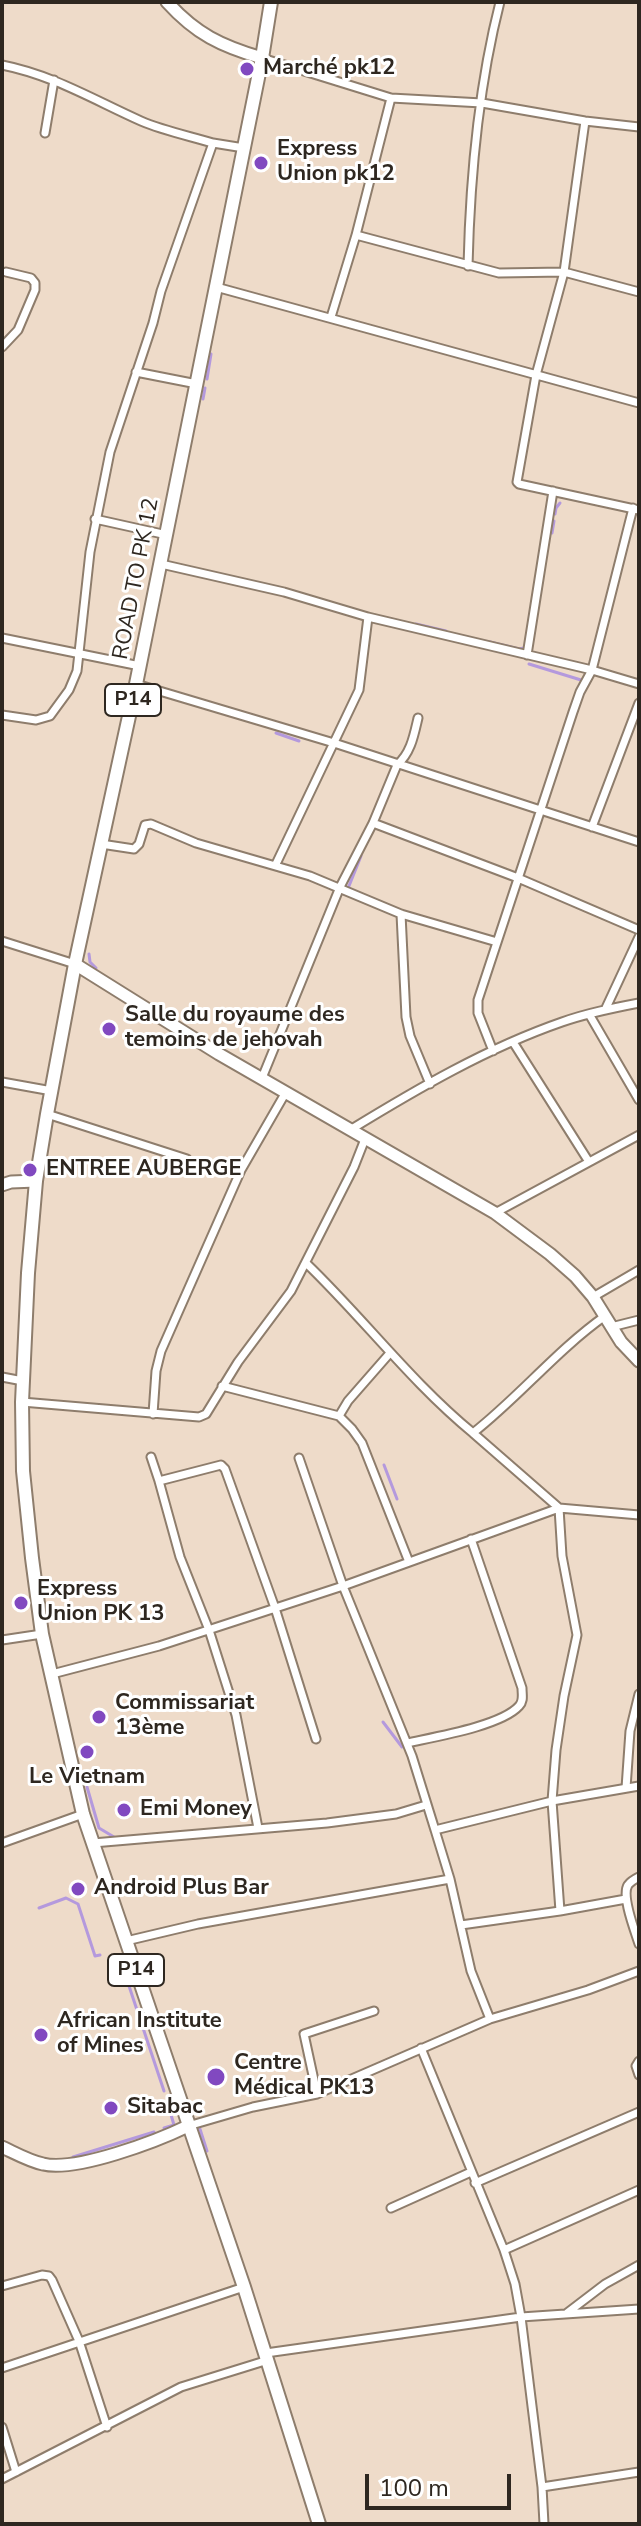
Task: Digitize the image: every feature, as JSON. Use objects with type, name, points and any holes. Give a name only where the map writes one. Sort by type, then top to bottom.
[{"type":"main road","name":"ROAD TO PK 12","points":[[22,1402],[28,1273],[36,1181],[47,1114],[75,964],[167,535],[271,2]]},
{"type":"main road","name":"P14","points":[[22,1402],[23,1471],[42,1634],[83,1814],[267,2356],[319,2524]]},
{"type":"street","points":[[167,2],[217,43],[391,98],[482,103],[639,127]]},
{"type":"street","points":[[468,266],[470,197],[482,103],[500,2]]},
{"type":"street","points":[[2,65],[54,80],[143,122],[213,143],[244,148]]},
{"type":"street","points":[[45,133],[54,80]]},
{"type":"street","points":[[331,317],[356,235],[391,98]]},
{"type":"street","points":[[493,1051],[478,1013],[478,1000],[539,810],[580,692],[592,670],[636,509],[519,484],[516,478],[536,375],[564,272],[585,121]]},
{"type":"street","points":[[2,715],[36,720],[50,716],[69,690],[77,671],[95,519],[110,452],[161,291],[213,143]]},
{"type":"street","points":[[356,235],[468,266],[509,274],[564,272],[639,292]]},
{"type":"street","points":[[2,347],[18,330],[35,290],[31,278],[6,272]]},
{"type":"street","points":[[216,287],[639,403]]},
{"type":"street","points":[[136,372],[197,384]]},
{"type":"street","points":[[527,655],[553,491]]},
{"type":"street","points":[[95,519],[167,535]]},
{"type":"street","points":[[161,564],[284,592],[368,617],[639,684]]},
{"type":"street","points":[[276,864],[359,690],[368,617]]},
{"type":"street","points":[[2,638],[140,666]]},
{"type":"street","points":[[136,684],[334,743],[639,842]]},
{"type":"street","points":[[592,827],[639,703]]},
{"type":"street","points":[[262,1078],[340,887],[373,823],[397,765],[410,748],[418,718]]},
{"type":"street","points":[[373,823],[518,878],[639,930]]},
{"type":"street","points":[[101,844],[134,849],[139,844],[145,825],[151,824],[196,843],[276,864],[340,887],[401,914],[497,942]]},
{"type":"street","points":[[401,914],[408,1027],[430,1084]]},
{"type":"street","points":[[605,1010],[639,937]]},
{"type":"street","points":[[2,941],[75,964],[219,1054],[495,1213],[550,1254],[593,1297],[621,1342],[639,1361]]},
{"type":"street","points":[[350,1130],[430,1084],[539,1030],[589,1014],[639,1003]]},
{"type":"street","points":[[589,1014],[639,1100]]},
{"type":"street","points":[[513,1042],[589,1162]]},
{"type":"street","points":[[2,1082],[52,1091]]},
{"type":"street","points":[[153,1414],[156,1371],[161,1351],[241,1170],[286,1092]]},
{"type":"street","points":[[47,1114],[187,1159]]},
{"type":"street","points":[[495,1213],[639,1135]]},
{"type":"street","points":[[22,1402],[199,1417],[206,1414],[307,1264],[365,1139]]},
{"type":"street","points":[[2,1185],[36,1181]]},
{"type":"street","points":[[307,1264],[445,1410],[559,1508],[562,1556],[577,1635],[560,1723],[552,1801],[560,1911]]},
{"type":"street","points":[[593,1297],[639,1270]]},
{"type":"street","points":[[473,1433],[500,1412],[580,1336],[608,1321],[639,1320]]},
{"type":"street","points":[[339,1416],[348,1401],[390,1353]]},
{"type":"street","points":[[2,1377],[23,1381]]},
{"type":"street","points":[[222,1386],[339,1416],[362,1443],[409,1562]]},
{"type":"street","points":[[151,1457],[180,1557],[209,1630],[236,1715],[258,1828]]},
{"type":"street","points":[[299,1458],[343,1586],[407,1743],[450,1879],[471,1971],[490,2019]]},
{"type":"street","points":[[159,1481],[223,1466],[275,1608],[316,1739]]},
{"type":"street","points":[[52,1674],[209,1630],[343,1586],[559,1508],[639,1515]]},
{"type":"street","points":[[407,1743],[487,1723],[517,1708],[523,1700],[522,1688],[471,1539]]},
{"type":"street","points":[[2,1640],[42,1634]]},
{"type":"street","points":[[626,1788],[630,1731],[639,1694]]},
{"type":"street","points":[[435,1830],[552,1801],[639,1786]]},
{"type":"street","points":[[93,1843],[327,1823],[396,1814],[426,1805]]},
{"type":"street","points":[[2,1843],[83,1814]]},
{"type":"street","points":[[639,1877],[629,1883],[626,1890],[639,1944]]},
{"type":"street","points":[[126,1941],[198,1924],[450,1879]]},
{"type":"street","points":[[461,1925],[626,1899]]},
{"type":"street","points":[[2,2147],[44,2165],[68,2165],[159,2139],[229,2113],[317,2094],[490,2019],[588,1990],[639,1971]]},
{"type":"street","points":[[317,2094],[304,2034],[374,2011]]},
{"type":"street","points":[[421,2048],[515,2284],[542,2487],[544,2524]]},
{"type":"street","points":[[639,2061],[636,2066],[639,2075]]},
{"type":"street","points":[[475,2183],[639,2112]]},
{"type":"street","points":[[391,2208],[471,2172]]},
{"type":"street","points":[[504,2250],[639,2190]]},
{"type":"street","points":[[565,2314],[605,2284],[639,2265]]},
{"type":"street","points":[[2,2286],[42,2275],[49,2276],[79,2341],[107,2427]]},
{"type":"street","points":[[2,2368],[244,2287]]},
{"type":"street","points":[[2,2479],[181,2387],[267,2356],[521,2317],[639,2309]]},
{"type":"street","points":[[2,2427],[16,2472]]},
{"type":"street","points":[[542,2487],[639,2472]]},
{"type":"waterway","points":[[207,379],[211,354]]},
{"type":"waterway","points":[[203,399],[205,388]]},
{"type":"waterway","points":[[555,514],[560,503]]},
{"type":"waterway","points":[[552,533],[554,521]]},
{"type":"waterway","points":[[416,624],[446,631]]},
{"type":"waterway","points":[[490,642],[524,648]]},
{"type":"waterway","points":[[529,664],[581,680]]},
{"type":"waterway","points":[[276,733],[299,741]]},
{"type":"waterway","points":[[349,886],[361,856]]},
{"type":"waterway","points":[[89,954],[90,962],[96,968]]},
{"type":"waterway","points":[[384,1465],[397,1499]]},
{"type":"waterway","points":[[383,1722],[402,1747]]},
{"type":"waterway","points":[[87,1787],[99,1828],[114,1837]]},
{"type":"waterway","points":[[39,1908],[66,1898],[78,1904],[95,1956],[100,1955]]},
{"type":"waterway","points":[[128,1983],[164,2091]]},
{"type":"waterway","points":[[164,2128],[174,2125],[169,2108]]},
{"type":"waterway","points":[[199,2126],[207,2151]]},
{"type":"waterway","points":[[73,2157],[154,2132]]},
{"type":"waterway","points":[[387,2339],[402,2338]]},
{"type":"place","name":"Marché pk12","points":[[247,69]]},
{"type":"place","name":"Express Union pk12","points":[[261,163]]},
{"type":"place","name":"Salle du royaume des temoins de jehovah","points":[[109,1029]]},
{"type":"place","name":"ENTREE AUBERGE","points":[[30,1170]]},
{"type":"place","name":"Express Union PK 13","points":[[21,1603]]},
{"type":"place","name":"Commissariat 13ème","points":[[99,1717]]},
{"type":"place","name":"Le Vietnam","points":[[87,1752]]},
{"type":"place","name":"Emi Money","points":[[124,1810]]},
{"type":"place","name":"Android Plus Bar","points":[[78,1889]]},
{"type":"place","name":"African Institute of Mines","points":[[41,2035]]},
{"type":"place","name":"Centre Médical PK13","points":[[216,2077]]},
{"type":"place","name":"Sitabac","points":[[111,2108]]}]
